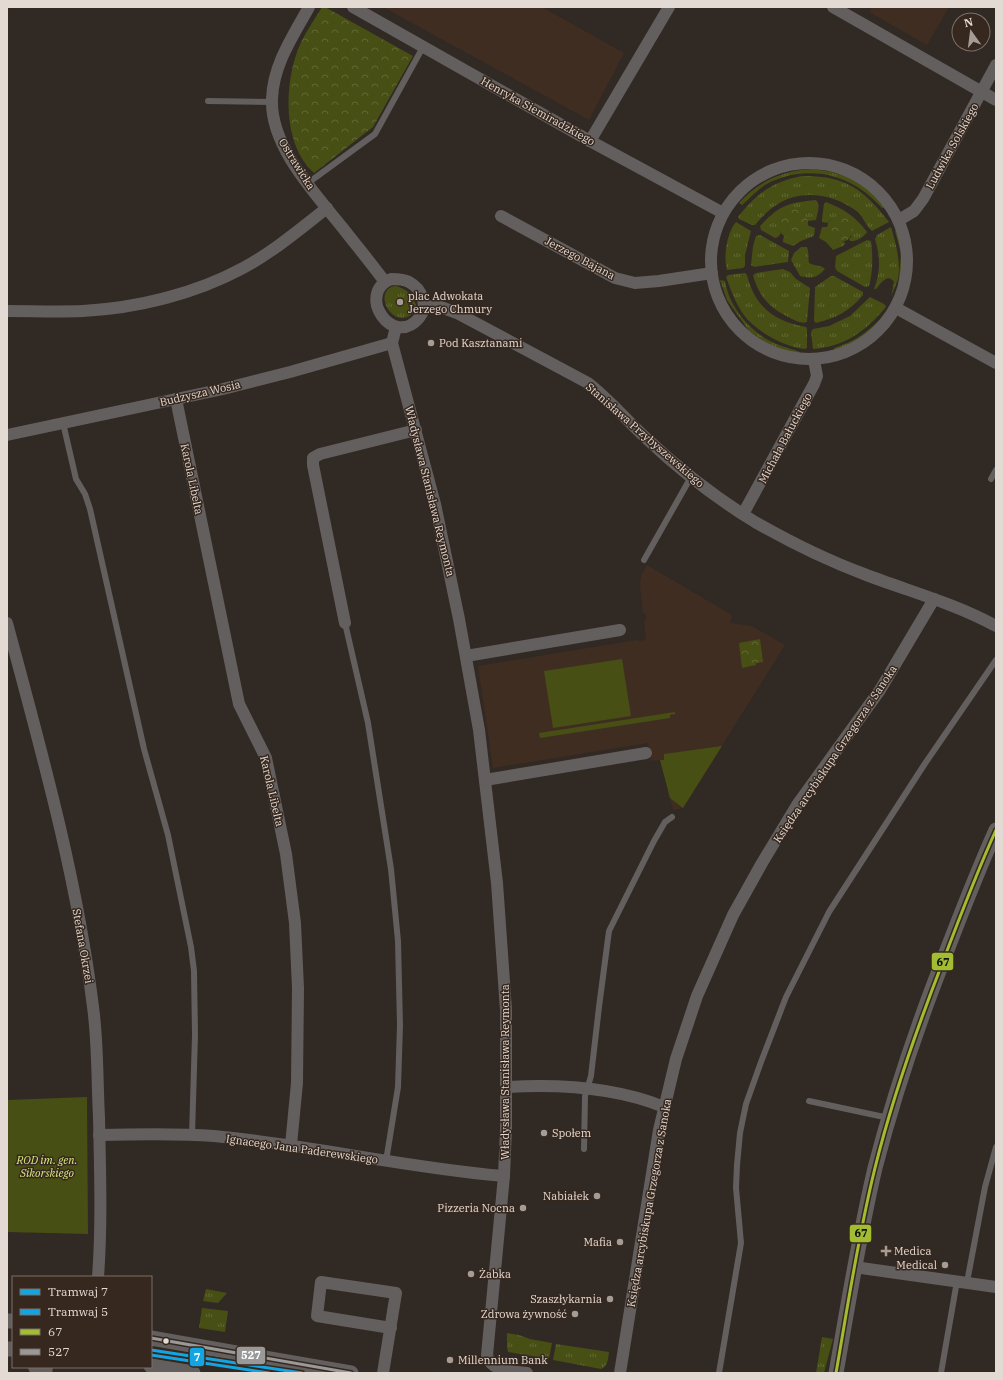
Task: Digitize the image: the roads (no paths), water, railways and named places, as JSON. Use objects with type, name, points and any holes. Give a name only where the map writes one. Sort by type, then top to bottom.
[{"type":"street","name":"Ostrawicka","points":[[309,7],[280,60],[274,85],[272,102],[274,122],[281,141],[292,161],[385,282]]},
{"type":"street","name":"Henryka Siemiradzkiego","points":[[353,7],[590,141],[723,213]]},
{"type":"street","points":[[590,141],[669,7]]},
{"type":"street","points":[[833,7],[996,100]]},
{"type":"street","name":"Ludwika Solskiego","points":[[899,220],[914,211],[923,199],[996,65]]},
{"type":"street","points":[[803,163],[823,164],[842,168],[866,181],[876,189],[889,203],[899,220],[904,234],[908,264],[902,294],[896,308],[885,324],[870,339],[853,350],[834,357],[814,360],[796,359],[778,355],[761,347],[746,336],[733,323],[722,308],[715,291],[711,257],[717,227],[723,213],[734,197],[765,173],[784,166],[803,163]]},
{"type":"street","points":[[7,311],[84,311],[136,304],[181,293],[221,278],[244,267],[273,248],[327,208]]},
{"type":"street","name":"Jerzego Bajana","points":[[501,216],[615,278],[635,283],[653,282],[712,273]]},
{"type":"street","points":[[391,279],[397,279],[409,282],[417,288],[422,294],[424,306],[421,316],[412,325],[396,327],[387,323],[381,315],[376,295],[379,287],[385,282],[391,279]]},
{"type":"street","name":"Stanisława Przybyszewskiego","points":[[424,306],[438,306],[457,313],[588,384],[601,393],[649,441],[691,477],[743,514],[801,546],[841,565],[968,612],[996,626]]},
{"type":"street","points":[[896,308],[995,360]]},
{"type":"street","name":"Władysława Stanisława Reymonta","points":[[396,327],[392,343],[442,533],[466,656],[485,780],[499,908],[506,1010],[507,1087],[504,1176],[487,1355],[494,1368],[528,1373]]},
{"type":"street","name":"Budzysza Wosia","points":[[7,434],[256,381],[392,343]]},
{"type":"street","name":"Michała Bałuckiego","points":[[743,514],[814,384],[817,376],[814,360]]},
{"type":"street","name":"Karola Libelta","points":[[176,399],[238,704],[266,758],[286,854],[294,923],[298,988],[297,1075],[291,1145]]},
{"type":"street","points":[[345,623],[313,458],[320,454],[416,430]]},
{"type":"street","name":"Księdza arcybiskupa Grzegorza z Sanoka","points":[[620,1373],[655,1152],[676,1059],[690,1014],[733,915],[762,863],[797,805],[871,704],[934,599]]},
{"type":"street","name":"Stefana Okrzei","points":[[7,623],[59,823],[86,961],[96,1031],[101,1209],[98,1276]]},
{"type":"street","points":[[466,656],[620,630]]},
{"type":"street","points":[[485,780],[646,753]]},
{"type":"street","points":[[836,1373],[854,1267],[868,1201],[889,1118],[918,1028],[954,931],[992,852],[996,830]]},
{"type":"street","points":[[507,1087],[550,1086],[588,1089],[650,1101],[664,1107]]},
{"type":"street","name":"Ignacego Jana Paderewskiego","points":[[99,1135],[192,1135],[291,1145],[434,1168],[504,1176]]},
{"type":"street","points":[[854,1267],[996,1287]]},
{"type":"street","points":[[383,1373],[391,1328],[396,1293],[321,1282],[316,1316],[391,1328]]},
{"type":"street","points":[[152,1338],[351,1373]]},
{"type":"street","points":[[152,1366],[193,1373]]},
{"type":"lane","points":[[308,183],[375,134],[423,47]]},
{"type":"lane","points":[[208,101],[272,102]]},
{"type":"lane","points":[[63,423],[76,479],[85,494],[90,509],[144,749],[168,835],[190,940],[194,971],[192,1135]]},
{"type":"lane","points":[[991,479],[996,470]]},
{"type":"lane","points":[[644,560],[691,477]]},
{"type":"lane","points":[[345,623],[368,723],[391,869],[398,941],[400,1025],[398,1088],[386,1160]]},
{"type":"lane","points":[[719,1373],[741,1243],[736,1188],[740,1133],[746,1104],[786,997],[829,912],[924,765],[996,660]]},
{"type":"lane","points":[[584,1149],[585,1096],[591,1076],[598,1007],[609,931],[654,841],[665,822],[672,817]]},
{"type":"lane","points":[[809,1101],[889,1118]]},
{"type":"lane","points":[[941,1373],[996,1147]]},
{"type":"tram line","name":"7","points":[[152,1350],[302,1373]]},
{"type":"tram line","name":"5","points":[[152,1355],[269,1373]]},
{"type":"place","name":"plac Adwokata Jerzego Chmury","points":[[400,302]]},
{"type":"place","name":"Pod Kasztanami","points":[[431,343]]},
{"type":"place","name":"Społem","points":[[544,1133]]},
{"type":"place","name":"Nabiałek","points":[[597,1196]]},
{"type":"place","name":"Pizzeria Nocna","points":[[523,1208]]},
{"type":"place","name":"Mafia","points":[[620,1242]]},
{"type":"place","name":"Medica","points":[[886,1251]]},
{"type":"place","name":"Medical","points":[[945,1265]]},
{"type":"place","name":"Żabka","points":[[471,1274]]},
{"type":"place","name":"Szaszłykarnia","points":[[610,1299]]},
{"type":"place","name":"Zdrowa żywność","points":[[575,1314]]},
{"type":"place","name":"Millennium Bank","points":[[450,1360]]},
{"type":"park label","name":"ROD im. gen. Sikorskiego","points":[[47,1166]]}]
